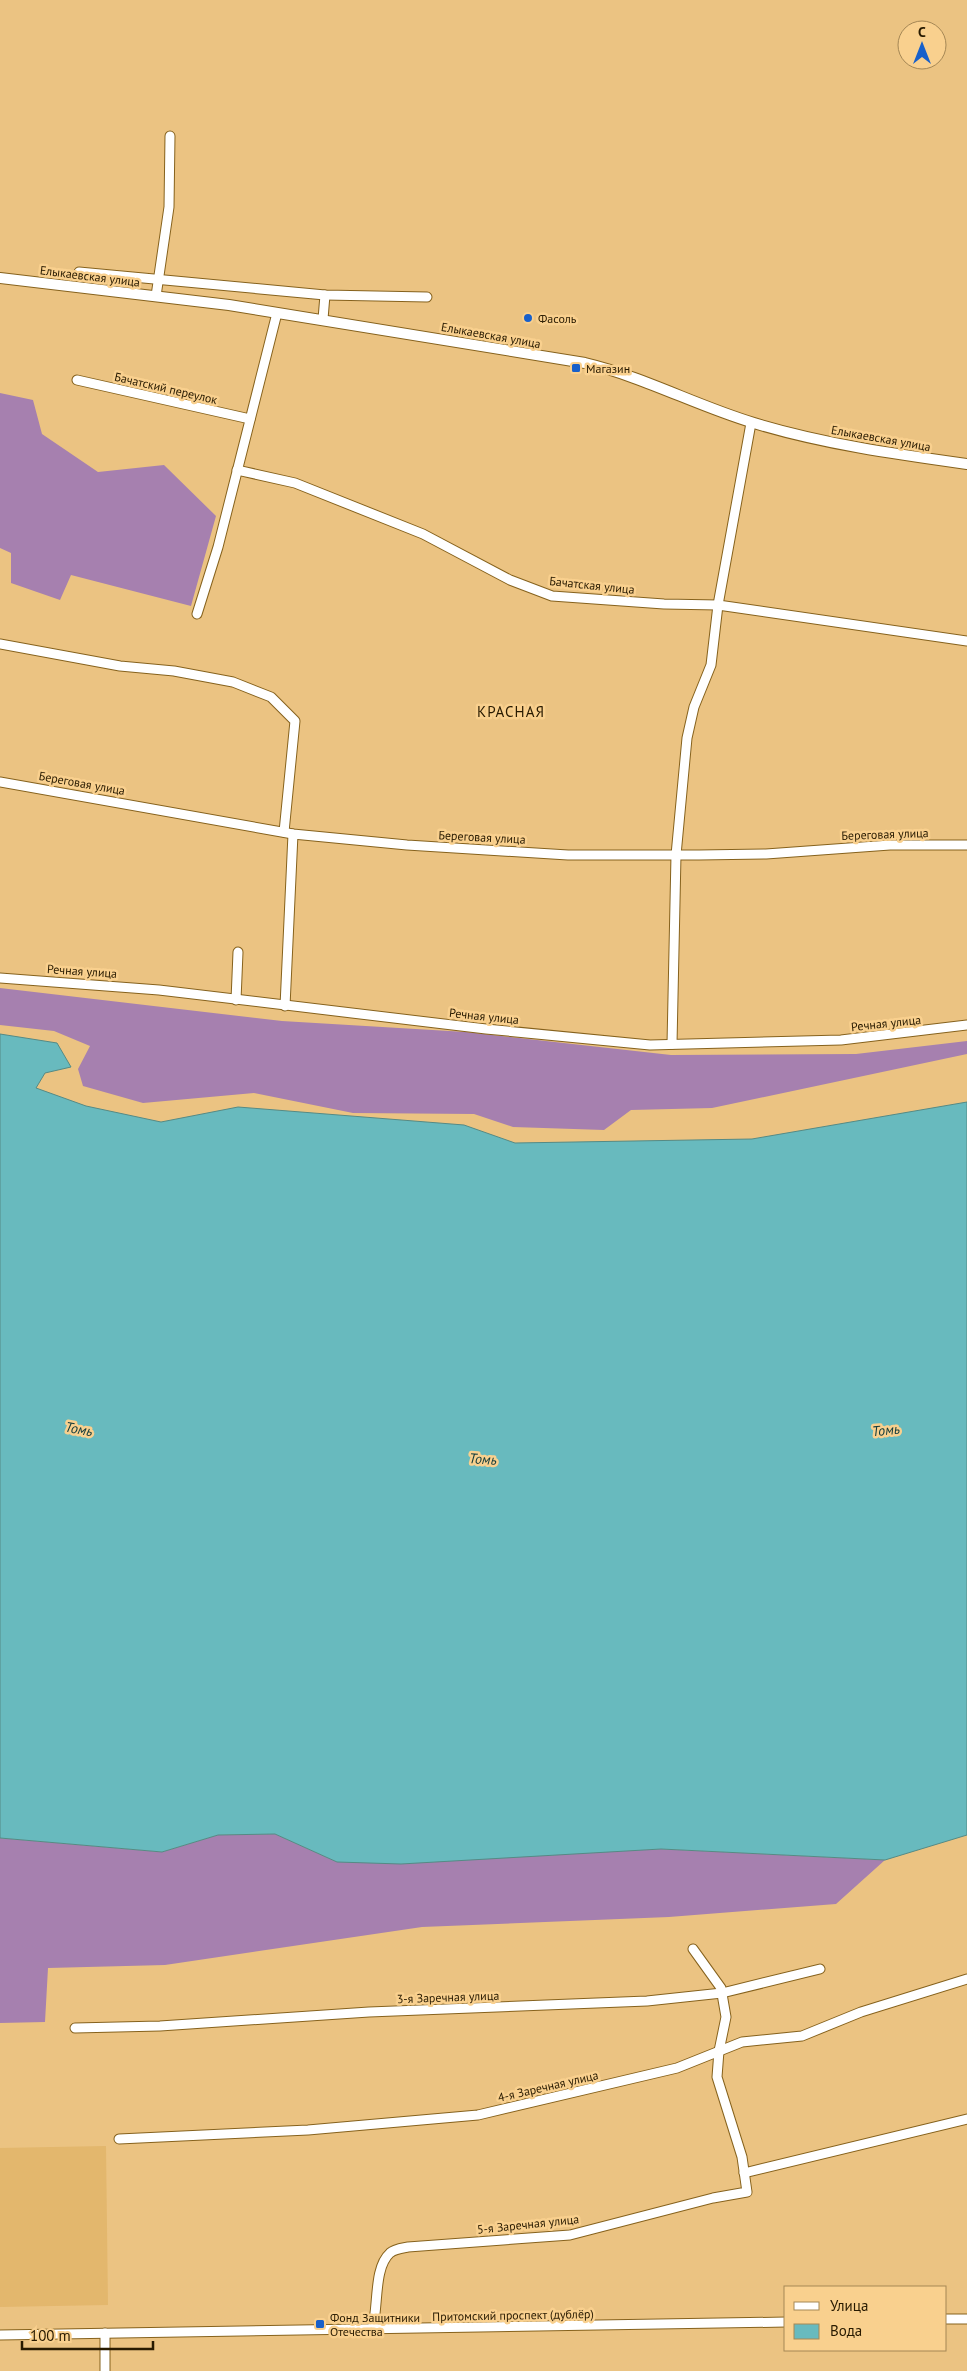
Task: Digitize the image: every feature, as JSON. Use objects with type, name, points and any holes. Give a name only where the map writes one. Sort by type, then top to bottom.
[{"type":"street","points":[[156,296],[169,207],[170,136]]},
{"type":"street","points":[[78,272],[325,295],[427,297]]},
{"type":"street","name":"Елыкаевская улица","points":[[0,278],[156,296],[277,313],[610,369],[751,423],[796,435],[877,451],[967,464]]},
{"type":"street","points":[[323,320],[325,295]]},
{"type":"street","points":[[197,614],[218,547],[277,313]]},
{"type":"street","name":"Бачатский переулок","points":[[77,380],[250,419]]},
{"type":"street","points":[[672,1044],[676,855],[687,738],[694,707],[710,665],[718,605],[751,423]]},
{"type":"street","name":"Бачатская улица","points":[[237,470],[295,483],[423,534],[510,580],[552,596],[664,604],[718,605],[967,641]]},
{"type":"street","points":[[0,644],[120,666],[174,672],[233,682],[271,697],[295,721],[288,833],[285,1006]]},
{"type":"street","name":"Береговая улица","points":[[0,782],[288,833],[407,845],[568,855],[676,855],[766,854],[890,845],[967,844]]},
{"type":"street","points":[[236,1000],[238,952]]},
{"type":"street","name":"Речная улица","points":[[0,978],[159,990],[285,1006],[631,1043],[672,1044],[841,1040],[940,1030],[967,1025]]},
{"type":"street","points":[[692,1950],[721,1988],[726,2017],[719,2051],[717,2077],[742,2157],[744,2173],[967,2119]]},
{"type":"street","name":"3-я Заречная улица","points":[[75,2028],[160,2026],[369,2012],[648,2001],[722,1993],[820,1969]]},
{"type":"street","name":"4-я Заречная улица","points":[[119,2139],[308,2130],[478,2115],[677,2068],[742,2042],[802,2036],[861,2012],[967,1979]]},
{"type":"street","name":"5-я Заречная улица","points":[[372,2330],[376,2317],[380,2264],[391,2252],[408,2247],[570,2235],[747,2192],[744,2173]]},
{"type":"street","points":[[947,2319],[967,2319]]},
{"type":"street","name":"Притомский проспект (дублёр)","points":[[0,2335],[784,2322]]},
{"type":"street","points":[[105,2333],[105,2371]]},
{"type":"shaded area","points":[[0,393],[33,400],[42,434],[98,472],[164,465],[216,516],[191,606],[71,575],[60,600],[11,583],[11,553],[0,548]]},
{"type":"shaded area","points":[[0,988],[282,1021],[466,1032],[671,1055],[856,1054],[967,1041],[967,1054],[712,1108],[631,1110],[604,1130],[513,1127],[474,1114],[353,1113],[254,1093],[143,1103],[83,1086],[78,1069],[90,1046],[54,1031],[0,1025]]},
{"type":"shaded area","points":[[275,1834],[337,1862],[661,1849],[885,1860],[836,1904],[669,1917],[422,1927],[165,1965],[48,1968],[45,2022],[0,2023],[0,1838],[162,1852],[218,1835]]},
{"type":"shaded area","points":[[106,2146],[108,2305],[0,2307],[0,2148]]},
{"type":"water","name":"Томь","points":[[0,1034],[57,1043],[71,1067],[45,1073],[36,1088],[86,1106],[161,1122],[238,1107],[464,1125],[515,1143],[752,1139],[967,1102],[967,1835],[885,1860],[661,1849],[401,1864],[337,1862],[275,1834],[218,1835],[162,1852],[0,1838]]},
{"type":"place","name":"Фасоль","points":[[528,318]]},
{"type":"place","name":"Магазин","points":[[576,368]]},
{"type":"place","name":"Фонд Защитники Отечества","points":[[320,2324]]},
{"type":"district","name":"КРАСНАЯ","points":[[511,711]]}]
